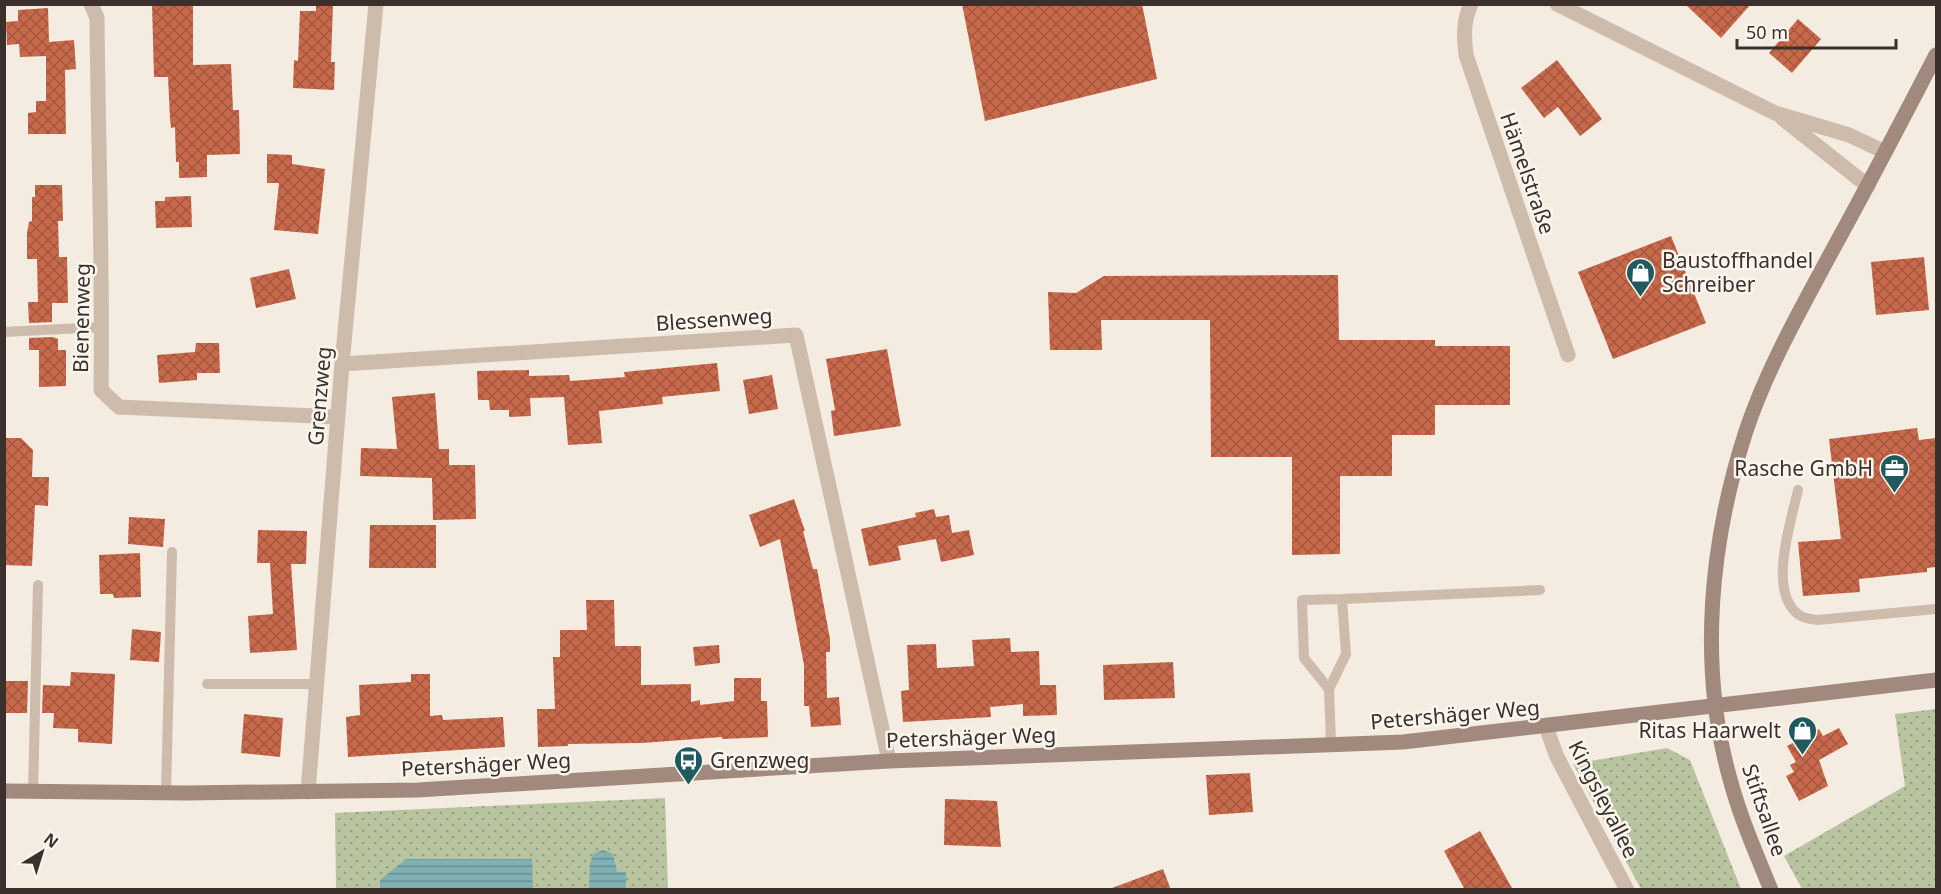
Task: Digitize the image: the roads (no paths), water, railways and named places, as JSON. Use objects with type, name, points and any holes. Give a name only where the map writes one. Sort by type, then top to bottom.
[{"type":"street","name":"Bienenweg","points":[[91,4],[98,18],[101,390],[119,407],[338,417]]},
{"type":"street","name":"Grenzweg","points":[[308,792],[342,364],[376,4]]},
{"type":"street","name":"Hämelstraße","points":[[1471,4],[1465,24],[1466,55],[1568,355]]},
{"type":"street","points":[[1557,4],[1775,113],[1849,135],[1885,152]]},
{"type":"street","name":"Stiftsallee","points":[[1771,890],[1732,788],[1716,707],[1711,645],[1713,583],[1723,518],[1746,430],[1793,324],[1936,55]]},
{"type":"street","points":[[1775,113],[1868,186]]},
{"type":"street","name":"Blessenweg","points":[[342,364],[796,334],[889,761]]},
{"type":"street","name":"Petershäger Weg","points":[[4,791],[166,793],[418,790],[889,761],[1403,742],[1936,680]]},
{"type":"street","name":"Kingsleyallee","points":[[1546,727],[1557,757],[1627,890]]},
{"type":"lane","points":[[4,332],[102,327]]},
{"type":"lane","points":[[1798,490],[1784,553],[1783,581],[1788,604],[1800,616],[1816,620],[1936,609]]},
{"type":"lane","points":[[166,793],[172,552]]},
{"type":"lane","points":[[33,792],[38,585]]},
{"type":"lane","points":[[1329,689],[1304,658],[1302,600],[1540,590]]},
{"type":"lane","points":[[1331,744],[1329,689],[1346,654],[1342,598]]},
{"type":"lane","points":[[207,684],[317,684]]},
{"type":"water","points":[[603,850],[613,854],[617,872],[626,872],[626,889],[589,889],[590,863],[593,854]]},
{"type":"water","points":[[406,859],[532,859],[533,889],[380,889],[380,880]]},
{"type":"place","name":"Baustoffhandel Schreiber","points":[[1641,298]]},
{"type":"place","name":"Rasche GmbH","points":[[1894,494]]},
{"type":"place","name":"Ritas Haarwelt","points":[[1802,756]]},
{"type":"place","name":"Grenzweg","points":[[689,786]]}]
